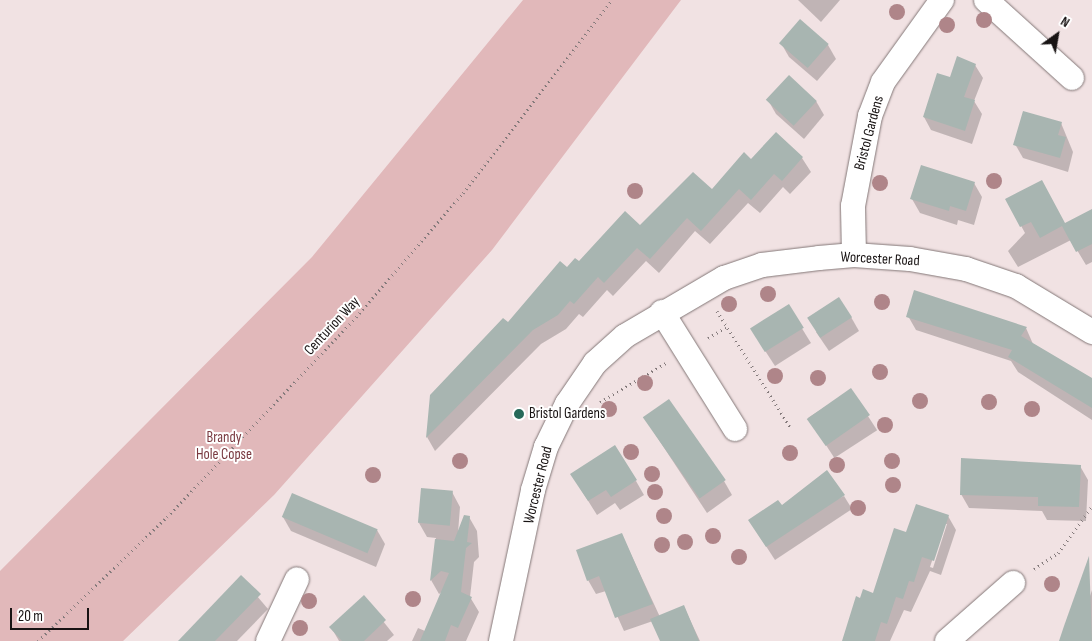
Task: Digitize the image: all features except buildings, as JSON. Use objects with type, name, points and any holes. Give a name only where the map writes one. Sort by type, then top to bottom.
[{"type":"street","name":"Bristol Gardens","points":[[854,255],[853,206],[870,116],[883,82],[942,0]]},
{"type":"street","points":[[986,0],[1072,78]]},
{"type":"street","name":"Worcester Road","points":[[501,641],[533,490],[546,447],[567,404],[595,363],[662,312],[703,290],[762,266],[854,255],[966,269],[1016,286],[1092,332]]},
{"type":"street","points":[[662,312],[735,429]]},
{"type":"street","points":[[268,641],[297,580]]},
{"type":"street","points":[[946,641],[1013,584]]},
{"type":"path","name":"Centurion Way","points":[[38,641],[167,517],[356,317],[463,193],[612,0]]},
{"type":"path","points":[[703,290],[790,428]]},
{"type":"path","points":[[567,404],[584,411],[726,327]]},
{"type":"path","points":[[1013,584],[1058,554],[1092,506]]},
{"type":"green space","name":"Brandy Hole Copse","points":[[523,0],[681,0],[492,250],[274,495],[123,641],[0,641],[0,571],[312,257]]},
{"type":"place","name":"Bristol Gardens","points":[[519,414]]}]
